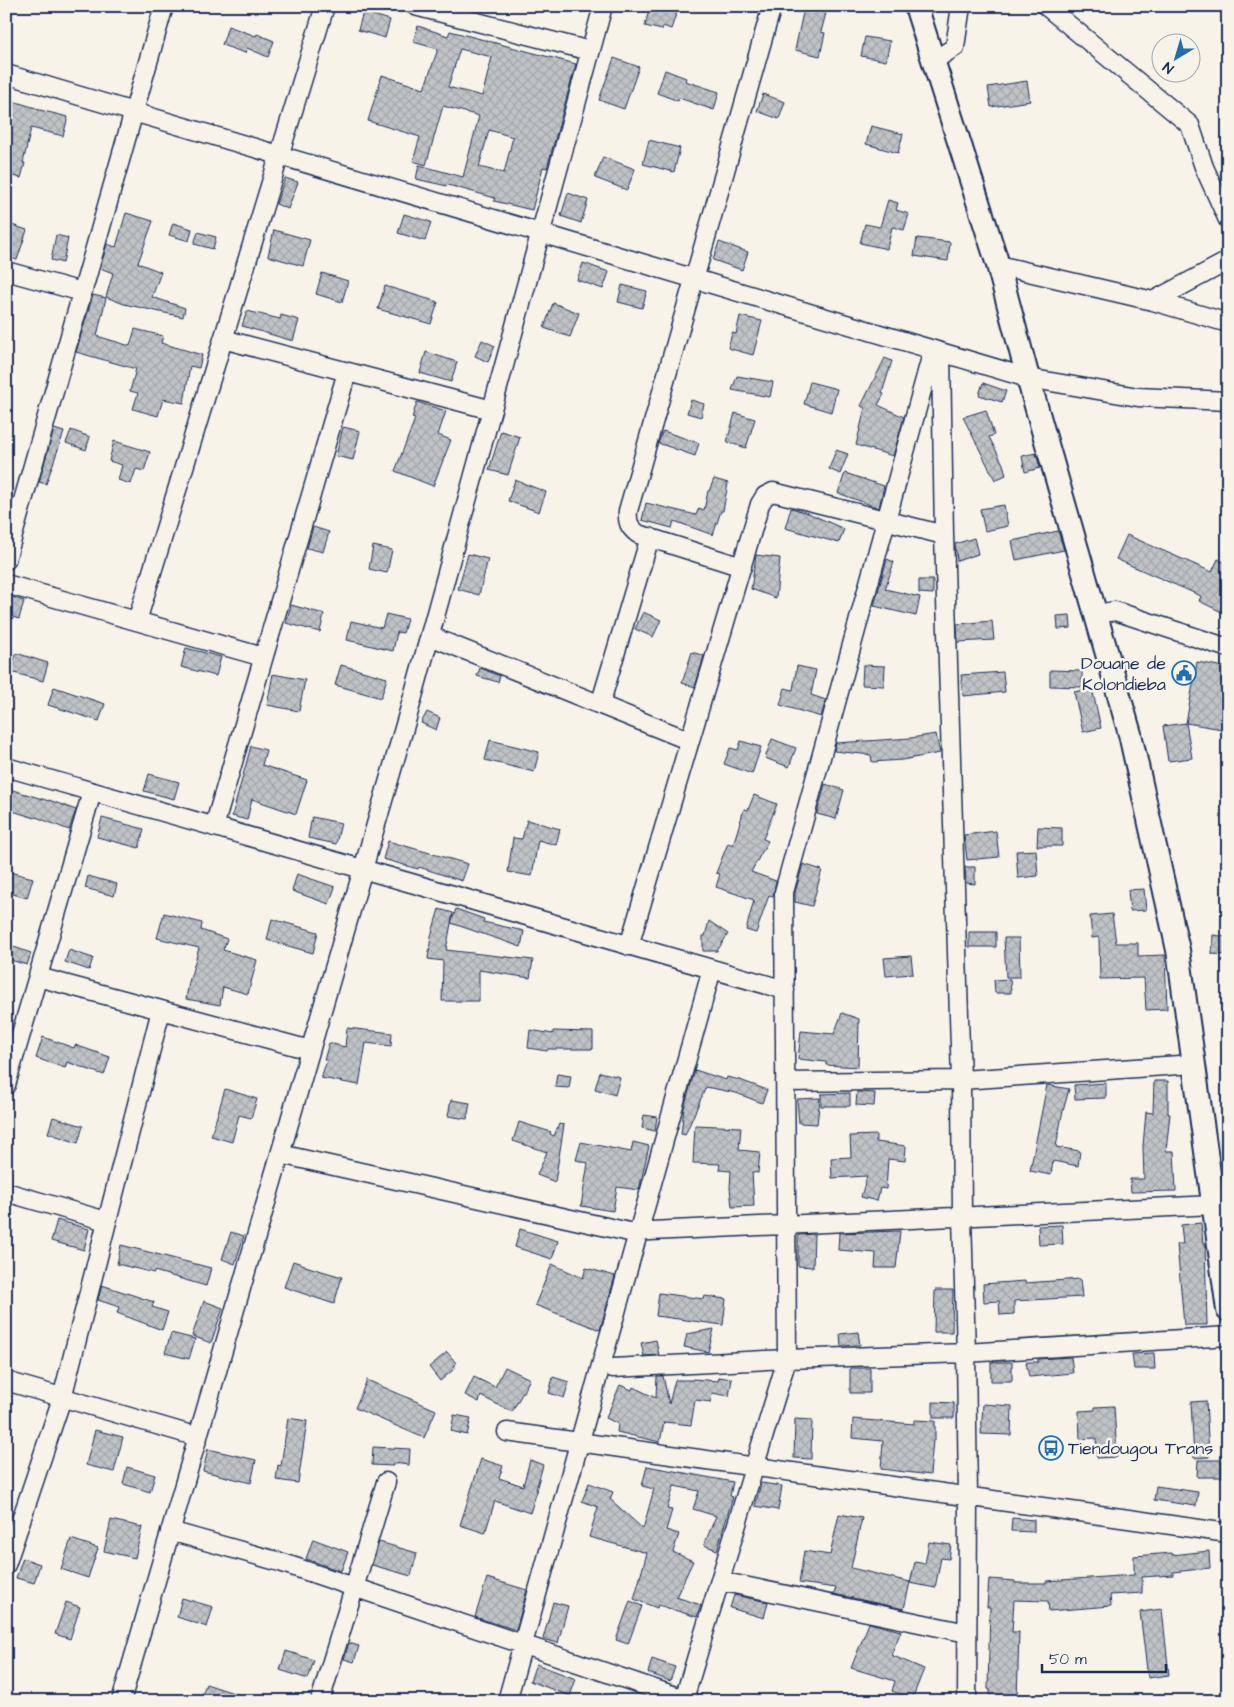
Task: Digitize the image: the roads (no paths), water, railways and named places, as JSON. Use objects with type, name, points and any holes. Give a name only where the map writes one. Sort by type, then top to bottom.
[{"type":"main road","points":[[916,6],[998,265],[1028,378],[1130,734],[1178,950],[1194,1064],[1219,1214],[1227,1302]]},
{"type":"street","points":[[6,560],[164,6]]},
{"type":"street","points":[[136,621],[325,6]]},
{"type":"street","points":[[415,6],[434,8],[590,50]]},
{"type":"street","points":[[121,1701],[430,636],[603,6]]},
{"type":"street","points":[[742,567],[638,534],[630,528],[628,510],[772,6]]},
{"type":"street","points":[[933,61],[955,47],[961,6]]},
{"type":"street","points":[[1046,6],[1190,125],[1204,167],[1228,220]]},
{"type":"street","points":[[6,74],[1028,378],[1138,397],[1228,401]]},
{"type":"street","points":[[1153,301],[1228,261]]},
{"type":"street","points":[[998,265],[1153,301],[1228,323]]},
{"type":"street","points":[[6,271],[82,292]]},
{"type":"street","points":[[223,339],[492,410]]},
{"type":"street","points":[[170,1531],[280,1562],[687,1700],[720,1581],[787,1359],[784,892],[886,521],[937,351]]},
{"type":"street","points":[[937,351],[961,1080],[968,1497],[967,1701]]},
{"type":"street","points":[[214,827],[347,372]]},
{"type":"street","points":[[629,946],[760,504],[765,496],[773,492],[944,536]]},
{"type":"street","points":[[600,705],[650,537]]},
{"type":"street","points":[[6,584],[264,657]]},
{"type":"street","points":[[1096,614],[1115,611],[1228,648]]},
{"type":"street","points":[[430,636],[690,741]]},
{"type":"street","points":[[6,767],[785,990]]},
{"type":"street","points":[[6,1085],[92,792]]},
{"type":"street","points":[[507,1701],[712,970]]},
{"type":"street","points":[[38,977],[310,1050]]},
{"type":"street","points":[[6,1565],[62,1398],[161,1010]]},
{"type":"street","points":[[786,1082],[961,1080],[1194,1064]]},
{"type":"street","points":[[280,1154],[629,1232],[962,1217],[1219,1214]]},
{"type":"street","points":[[6,1192],[106,1221]]},
{"type":"street","points":[[613,1368],[787,1359],[966,1353],[1228,1336]]},
{"type":"street","points":[[6,1381],[198,1437]]},
{"type":"street","points":[[507,1432],[1228,1533]]},
{"type":"street","points":[[320,1701],[386,1482]]},
{"type":"street","points":[[720,1581],[967,1633]]},
{"type":"place","name":"Douane de Kolondieba","points":[[1184,673]]},
{"type":"place","name":"Tiendougou Trans","points":[[1051,1448]]}]
